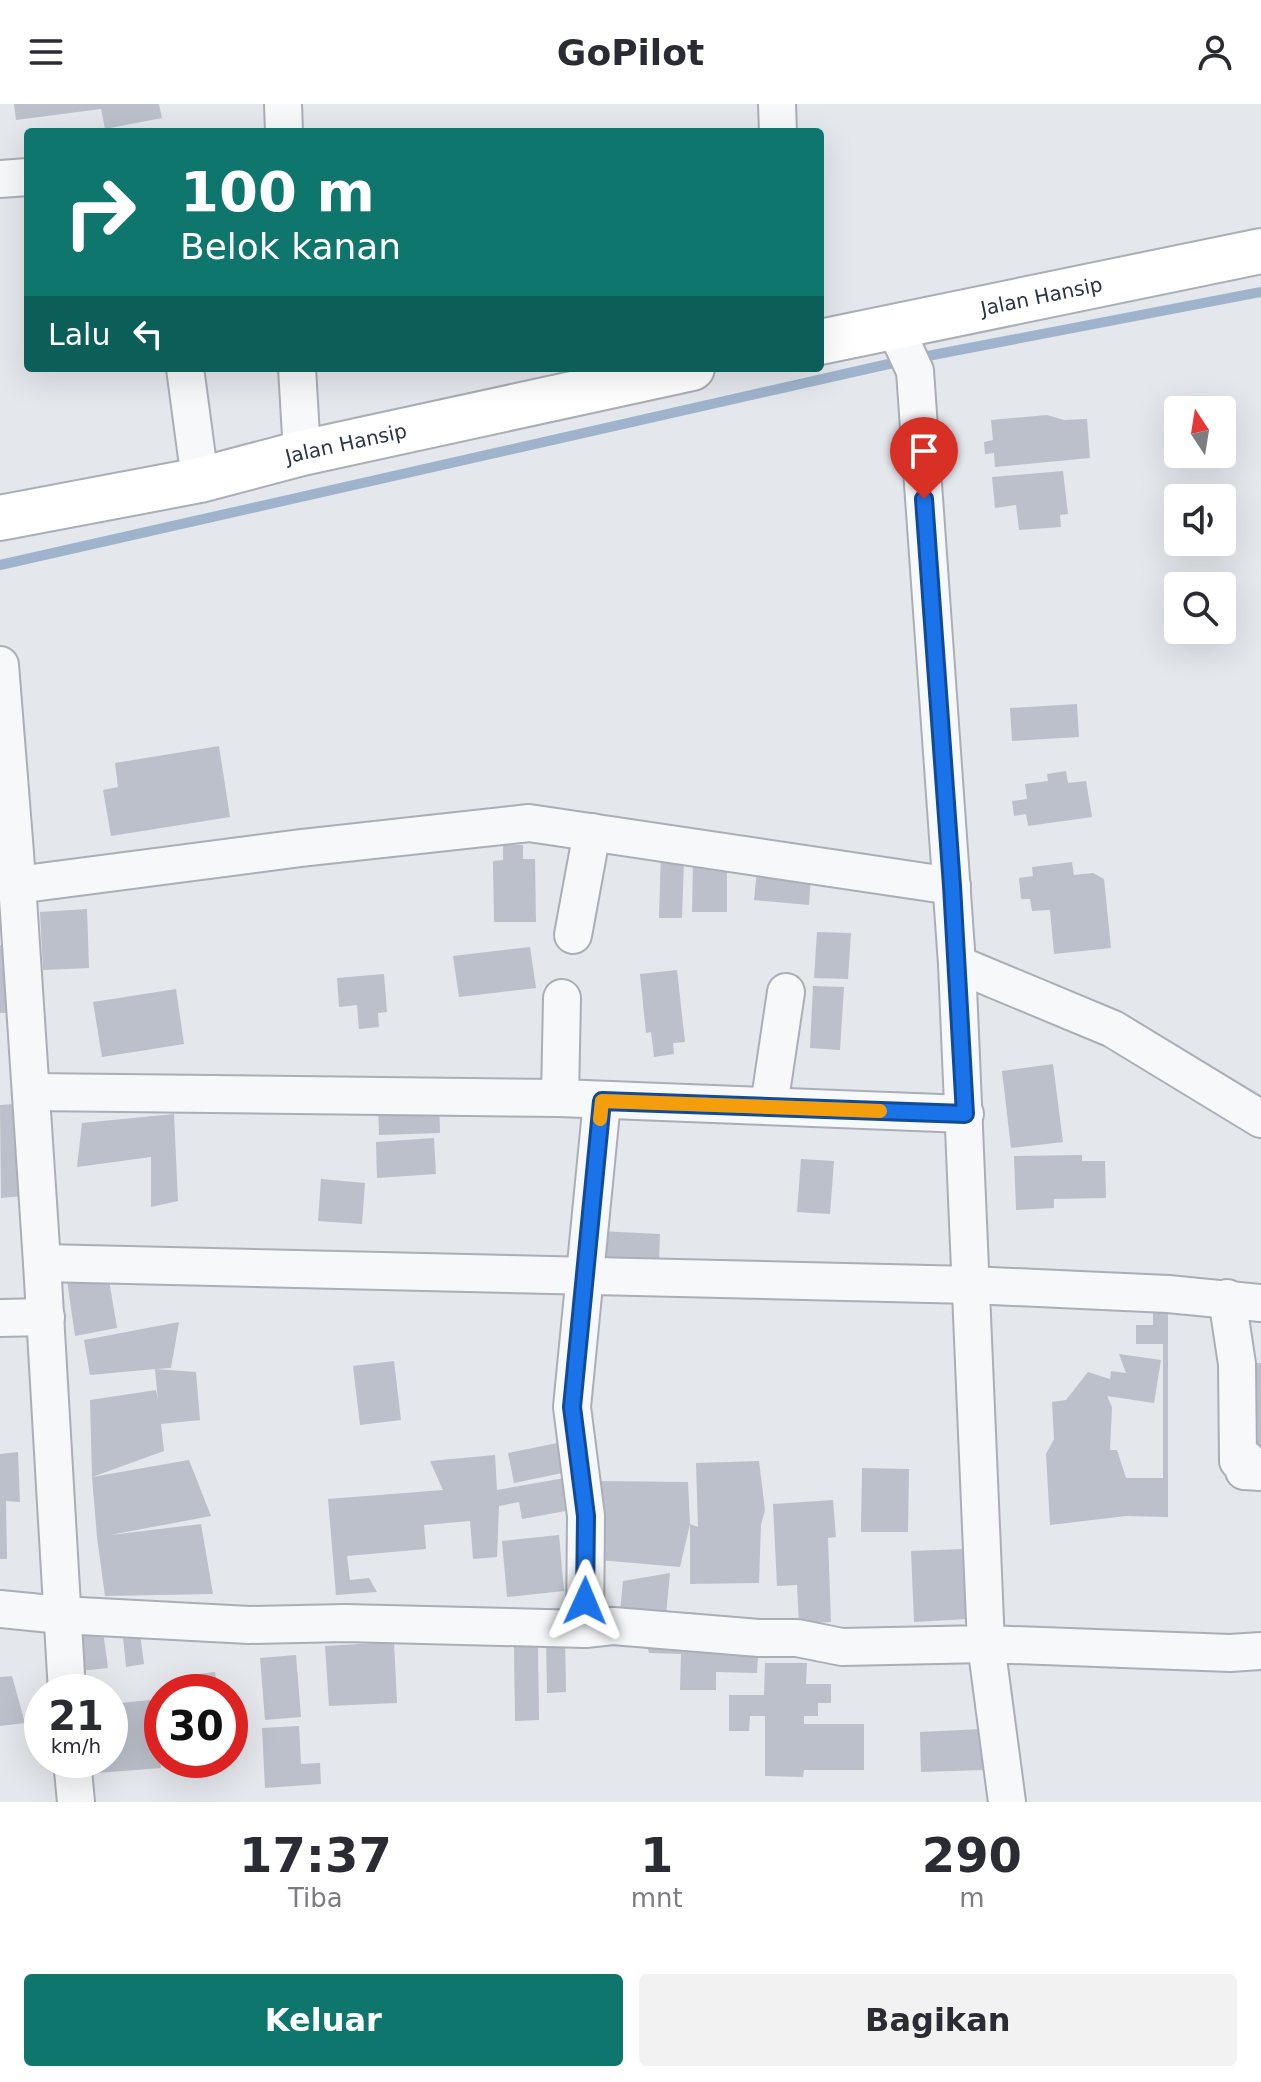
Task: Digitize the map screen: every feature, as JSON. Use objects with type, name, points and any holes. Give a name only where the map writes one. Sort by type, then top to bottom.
[{"type":"street","points":[[283,104],[284,128]]},
{"type":"street","points":[[777,104],[778,128]]},
{"type":"street","points":[[0,179],[24,177]]},
{"type":"street","name":"Jalan Hansip","points":[[824,342],[905,347],[1261,251]]},
{"type":"street","points":[[905,347],[957,964],[986,1644],[1007,1802]]},
{"type":"street","points":[[186,372],[200,480]]},
{"type":"street","points":[[297,372],[302,453]]},
{"type":"street","name":"Jalan Hansip","points":[[0,518],[200,480],[302,453],[674,372]]},
{"type":"street","points":[[0,665],[11,864],[46,1317],[66,1674]]},
{"type":"street","points":[[11,864],[301,848],[529,823],[952,886]]},
{"type":"street","points":[[573,935],[592,832]]},
{"type":"street","points":[[957,964],[1113,1029],[1261,1119]]},
{"type":"street","points":[[769,1106],[786,992]]},
{"type":"street","points":[[560,1098],[562,998]]},
{"type":"street","points":[[31,1092],[560,1098],[965,1114]]},
{"type":"street","points":[[585,1629],[586,1516],[572,1407],[602,1101]]},
{"type":"street","points":[[42,1263],[971,1285],[1244,1300],[1237,1364],[1238,1461],[1246,1459],[1244,1471],[1261,1472]]},
{"type":"street","points":[[0,1318],[46,1317]]},
{"type":"street","points":[[0,1609],[249,1625],[345,1623],[585,1629],[613,1626],[759,1638],[797,1638],[842,1647],[986,1644],[1230,1653],[1261,1651]]},
{"type":"street","points":[[74,1778],[76,1802]]},
{"type":"building","points":[[14,104],[159,104],[162,118],[105,128],[101,109],[16,120]]},
{"type":"building","points":[[1047,415],[1064,420],[1087,419],[1090,458],[995,467],[994,453],[985,454],[984,442],[993,440],[991,420]]},
{"type":"building","points":[[1063,471],[1068,514],[1060,515],[1061,527],[1019,530],[1016,505],[995,508],[992,477]]},
{"type":"building","points":[[1077,704],[1079,737],[1012,741],[1010,708]]},
{"type":"building","points":[[219,746],[230,817],[111,836],[103,790],[118,787],[115,763]]},
{"type":"building","points":[[1066,771],[1068,783],[1086,781],[1092,817],[1028,826],[1026,814],[1014,816],[1012,801],[1027,799],[1025,784],[1048,781],[1047,774]]},
{"type":"building","points":[[503,845],[523,845],[523,859],[535,859],[536,922],[494,922],[493,861],[503,860]]},
{"type":"building","points":[[661,850],[684,860],[682,918],[659,918]]},
{"type":"building","points":[[693,862],[727,862],[727,912],[692,912]]},
{"type":"building","points":[[1072,862],[1074,875],[1093,873],[1104,879],[1111,948],[1054,954],[1050,910],[1032,911],[1030,899],[1021,899],[1019,878],[1033,876],[1032,867]]},
{"type":"building","points":[[757,870],[811,874],[809,905],[754,900]]},
{"type":"building","points":[[87,909],[89,968],[43,970],[40,912]]},
{"type":"building","points":[[817,932],[851,933],[848,979],[814,978]]},
{"type":"building","points":[[0,945],[5,946],[7,1013],[0,1013]]},
{"type":"building","points":[[530,947],[536,988],[459,997],[453,956]]},
{"type":"building","points":[[677,970],[685,1042],[673,1043],[674,1054],[654,1057],[651,1032],[646,1033],[640,974]]},
{"type":"building","points":[[384,974],[387,1012],[378,1013],[379,1027],[359,1029],[357,1005],[339,1007],[337,978]]},
{"type":"building","points":[[813,986],[844,987],[840,1050],[810,1048]]},
{"type":"building","points":[[176,989],[184,1044],[102,1057],[93,1002]]},
{"type":"building","points":[[1053,1064],[1063,1142],[1011,1148],[1002,1071]]},
{"type":"building","points":[[439,1101],[440,1133],[379,1135],[378,1103]]},
{"type":"building","points":[[12,1104],[22,1196],[1,1198],[0,1105]]},
{"type":"building","points":[[174,1114],[178,1201],[151,1207],[151,1157],[77,1167],[82,1123]]},
{"type":"building","points":[[434,1138],[436,1174],[377,1178],[376,1142]]},
{"type":"building","points":[[1082,1155],[1082,1161],[1105,1161],[1106,1198],[1054,1199],[1054,1208],[1016,1210],[1014,1156]]},
{"type":"building","points":[[801,1159],[834,1161],[830,1214],[797,1212]]},
{"type":"building","points":[[321,1179],[365,1183],[362,1224],[318,1221]]},
{"type":"building","points":[[599,1231],[660,1234],[659,1262],[597,1259]]},
{"type":"building","points":[[108,1274],[117,1328],[75,1336],[67,1280]]},
{"type":"building","points":[[1168,1294],[1168,1517],[1126,1516],[1050,1525],[1046,1454],[1054,1439],[1052,1402],[1066,1400],[1088,1372],[1110,1379],[1111,1371],[1126,1373],[1119,1354],[1161,1360],[1154,1403],[1107,1396],[1112,1407],[1110,1450],[1117,1450],[1126,1478],[1163,1478],[1163,1344],[1136,1344],[1136,1325],[1153,1325],[1153,1301]]},
{"type":"building","points":[[179,1322],[171,1368],[90,1375],[84,1340]]},
{"type":"building","points":[[394,1361],[401,1420],[360,1425],[353,1366]]},
{"type":"building","points":[[1261,1363],[1261,1458],[1246,1459],[1237,1364]]},
{"type":"building","points":[[155,1369],[196,1372],[200,1420],[161,1424],[164,1451],[92,1477],[90,1400],[156,1390],[158,1401]]},
{"type":"building","points":[[567,1441],[572,1471],[514,1483],[508,1453]]},
{"type":"building","points":[[18,1452],[20,1502],[6,1501],[7,1559],[0,1559],[0,1454]]},
{"type":"building","points":[[495,1455],[497,1490],[576,1476],[582,1508],[522,1519],[519,1502],[499,1506],[497,1557],[473,1559],[470,1521],[424,1525],[426,1549],[347,1556],[350,1580],[369,1578],[377,1592],[336,1595],[328,1499],[443,1490],[430,1461]]},
{"type":"building","points":[[189,1460],[211,1516],[110,1535],[201,1524],[213,1594],[105,1596],[92,1477]]},
{"type":"building","points":[[759,1461],[765,1510],[761,1525],[759,1583],[690,1584],[690,1524],[698,1527],[696,1463]]},
{"type":"building","points":[[862,1468],[909,1469],[908,1532],[861,1532]]},
{"type":"building","points":[[596,1481],[688,1482],[690,1524],[680,1567],[587,1559]]},
{"type":"building","points":[[833,1500],[836,1537],[828,1538],[831,1622],[799,1624],[797,1585],[777,1586],[773,1504]]},
{"type":"building","points":[[559,1535],[564,1591],[507,1597],[502,1541]]},
{"type":"building","points":[[964,1549],[967,1619],[914,1622],[911,1551]]},
{"type":"building","points":[[670,1573],[666,1615],[620,1612],[623,1581]]},
{"type":"building","points":[[102,1624],[108,1668],[78,1671],[72,1629]]},
{"type":"building","points":[[139,1626],[144,1664],[126,1667],[122,1627]]},
{"type":"building","points":[[643,1628],[759,1638],[757,1673],[716,1672],[716,1690],[680,1690],[681,1654],[649,1653]]},
{"type":"building","points":[[565,1639],[566,1692],[547,1693],[546,1640]]},
{"type":"building","points":[[394,1642],[397,1703],[329,1706],[325,1646]]},
{"type":"building","points":[[514,1645],[538,1645],[539,1720],[515,1721]]},
{"type":"building","points":[[296,1655],[301,1717],[265,1720],[260,1658]]},
{"type":"building","points":[[765,1663],[807,1663],[806,1684],[831,1684],[831,1703],[818,1703],[818,1716],[804,1716],[804,1724],[864,1724],[864,1770],[804,1770],[803,1777],[765,1776],[765,1716],[750,1716],[749,1731],[729,1731],[729,1695],[764,1695]]},
{"type":"building","points":[[12,1676],[24,1723],[0,1726],[0,1677]]},
{"type":"building","points":[[144,1701],[144,1769],[128,1771],[128,1702]]},
{"type":"building","points":[[299,1726],[301,1764],[320,1763],[321,1784],[265,1788],[262,1728]]},
{"type":"building","points":[[982,1729],[983,1770],[921,1772],[920,1732]]},
{"type":"waterway","points":[[917,358],[1261,292]]},
{"type":"waterway","points":[[0,565],[902,361]]},
{"type":"slow traffic","points":[[600,1119],[602,1101],[880,1111]]},
{"type":"route","points":[[585,1601],[586,1516],[572,1407],[602,1101],[965,1114],[924,499]]}]
